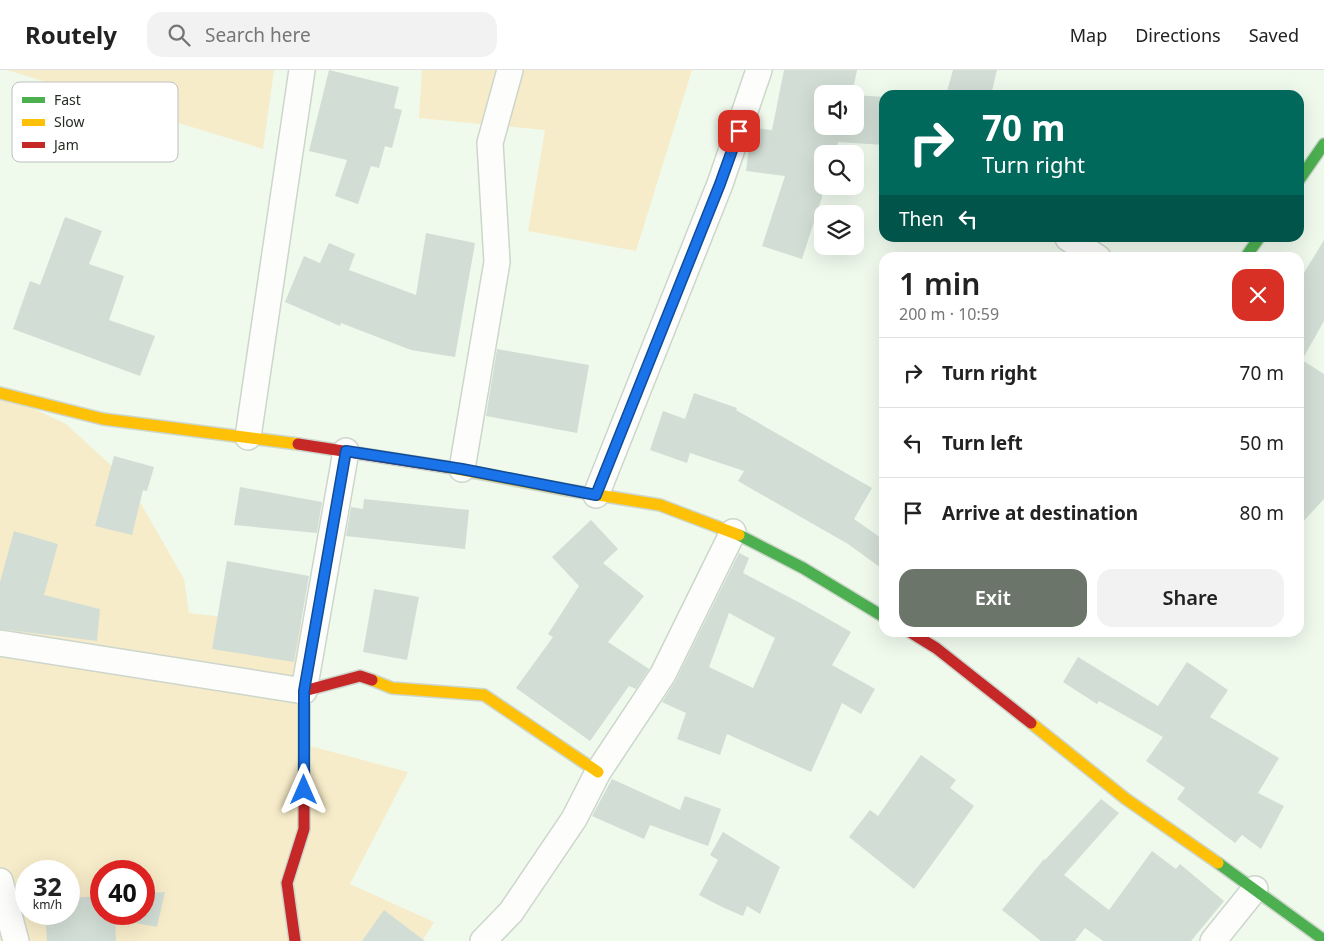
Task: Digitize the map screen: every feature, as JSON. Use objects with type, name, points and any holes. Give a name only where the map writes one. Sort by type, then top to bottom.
[{"type":"street","points":[[248,437],[302,70]]},
{"type":"street","points":[[462,469],[497,262],[490,143],[510,70]]},
{"type":"street","points":[[596,495],[720,184],[759,70]]},
{"type":"street","points":[[1304,173],[1324,144]]},
{"type":"street","points":[[1074,242],[1089,252]]},
{"type":"street","points":[[0,393],[104,419],[346,451],[462,469],[596,495],[660,505],[733,532],[803,568],[879,613]]},
{"type":"street","points":[[294,941],[287,883],[304,829],[304,691],[346,451]]},
{"type":"street","points":[[483,941],[516,904],[574,819],[598,772],[663,674],[733,532]]},
{"type":"street","points":[[918,637],[936,648],[1126,799],[1255,889],[1324,940]]},
{"type":"street","points":[[936,648],[947,638]]},
{"type":"street","points":[[0,643],[304,691],[360,676],[392,688],[484,696],[598,772]]},
{"type":"street","points":[[0,881],[16,941]]},
{"type":"street","points":[[1213,941],[1255,889]]},
{"type":"shaded area","points":[[7,70],[274,70],[263,149],[178,123],[178,82],[46,82]]},
{"type":"shaded area","points":[[422,70],[692,70],[636,251],[528,231],[545,130],[419,118]]},
{"type":"shaded area","points":[[0,393],[66,424],[128,481],[184,579],[189,613],[307,626],[310,746],[408,772],[350,884],[434,922],[422,941],[0,941]]},
{"type":"building","points":[[329,70],[399,87],[394,108],[402,110],[392,148],[385,146],[379,168],[371,166],[358,204],[335,196],[347,160],[309,151]]},
{"type":"building","points":[[784,70],[857,70],[854,85],[814,85],[814,135],[864,135],[864,96],[879,97],[879,145],[838,142],[838,145],[814,145],[814,195],[822,195],[822,197],[819,205],[814,205],[814,222],[802,259],[762,246],[785,176],[746,171],[750,140],[754,128],[772,130]]},
{"type":"building","points":[[953,70],[997,70],[992,90],[947,90]]},
{"type":"building","points":[[65,217],[102,231],[89,264],[124,276],[109,320],[155,336],[140,376],[13,329],[30,281],[40,285]]},
{"type":"building","points":[[426,233],[475,243],[455,357],[411,350],[341,323],[340,326],[285,302],[304,256],[320,263],[329,243],[355,254],[349,270],[416,295]]},
{"type":"building","points":[[1324,240],[1324,321],[1304,356],[1304,273]]},
{"type":"building","points":[[497,349],[589,365],[577,433],[486,416]]},
{"type":"building","points":[[1304,361],[1324,374],[1324,499],[1304,521]]},
{"type":"building","points":[[694,393],[737,408],[736,410],[872,488],[854,519],[879,536],[879,566],[848,544],[738,481],[744,471],[690,453],[687,463],[650,450],[663,411],[685,419]]},
{"type":"building","points":[[114,456],[154,467],[147,491],[143,490],[132,535],[95,526]]},
{"type":"building","points":[[240,487],[322,502],[317,533],[234,525]]},
{"type":"building","points":[[364,499],[469,510],[465,549],[346,536],[351,507],[363,509]]},
{"type":"building","points":[[591,520],[618,549],[603,563],[644,596],[608,642],[649,669],[636,689],[629,686],[590,741],[516,688],[553,637],[548,634],[579,586],[552,557]]},
{"type":"building","points":[[14,531],[58,544],[44,595],[100,609],[97,641],[0,629],[0,582]]},
{"type":"building","points":[[739,553],[749,558],[743,573],[851,632],[832,665],[875,689],[861,714],[842,703],[811,772],[727,734],[720,755],[677,739],[686,713],[662,702],[676,680]],"holes":[[[729,613],[775,638],[753,688],[709,667]]]},
{"type":"building","points":[[227,561],[309,576],[294,662],[212,649]]},
{"type":"building","points":[[374,589],[419,597],[407,660],[363,652]]},
{"type":"building","points":[[1078,657],[1158,706],[1187,662],[1228,690],[1210,717],[1279,758],[1258,793],[1284,806],[1261,849],[1242,835],[1235,843],[1177,799],[1185,788],[1146,761],[1163,737],[1099,701],[1097,704],[1063,682]]},
{"type":"building","points":[[921,755],[956,780],[950,788],[974,806],[914,889],[849,837],[870,810],[878,816]]},
{"type":"building","points":[[612,779],[680,810],[685,796],[721,809],[708,846],[650,825],[644,839],[592,816]]},
{"type":"building","points":[[1101,799],[1119,813],[1064,875],[1109,910],[1152,851],[1176,869],[1180,864],[1224,901],[1191,941],[1103,941],[1085,928],[1075,941],[1041,941],[1002,910],[1044,859]]},
{"type":"building","points":[[723,832],[780,867],[760,914],[747,906],[743,916],[699,895],[718,860],[710,855]]},
{"type":"building","points":[[155,892],[165,892],[157,927],[146,925],[155,925]]},
{"type":"building","points":[[80,897],[90,897],[90,925],[115,925],[116,941],[47,941],[46,925],[80,925]]},
{"type":"building","points":[[384,910],[425,941],[362,941]]},
{"type":"traffic: fast","points":[[1304,173],[1324,144]]},
{"type":"traffic: fast","points":[[1249,252],[1256,242]]},
{"type":"traffic: fast","points":[[739,535],[803,568],[879,614]]},
{"type":"traffic: fast","points":[[1218,863],[1324,940]]},
{"type":"traffic: slow","points":[[0,393],[103,419],[298,444]]},
{"type":"traffic: slow","points":[[446,467],[660,505],[739,535]]},
{"type":"traffic: slow","points":[[372,680],[392,688],[484,695],[598,772]]},
{"type":"traffic: slow","points":[[1031,723],[1126,799],[1218,863]]},
{"type":"traffic: jam","points":[[298,444],[446,467]]},
{"type":"traffic: jam","points":[[918,637],[936,648],[1031,723]]},
{"type":"traffic: jam","points":[[295,941],[287,883],[304,829],[304,691],[360,676],[372,680]]},
{"type":"route","points":[[304,790],[304,691],[346,451],[462,469],[596,495],[720,184],[739,131]]}]
